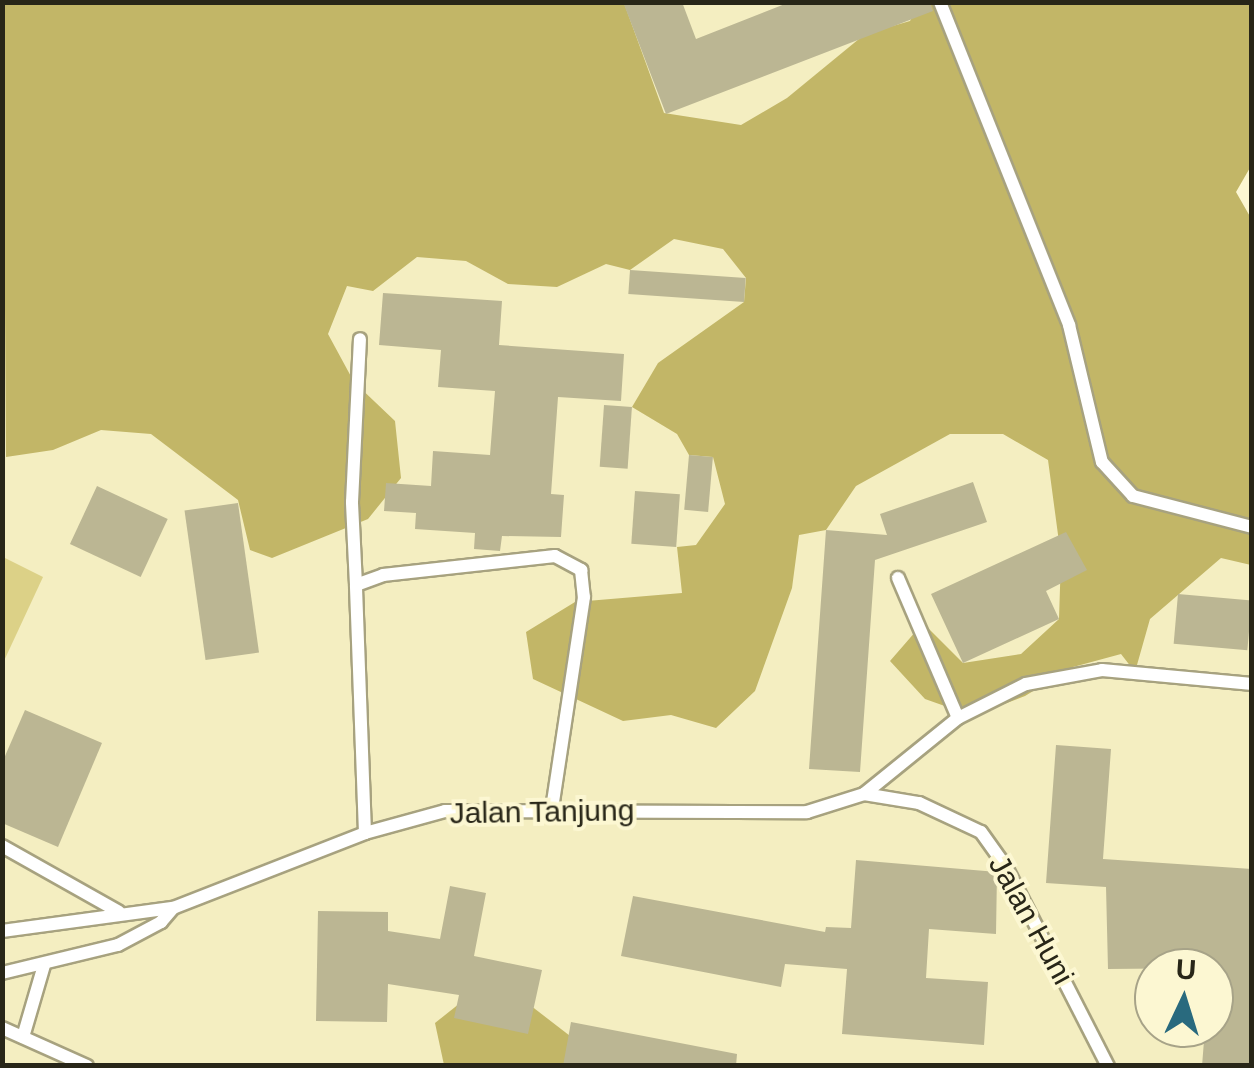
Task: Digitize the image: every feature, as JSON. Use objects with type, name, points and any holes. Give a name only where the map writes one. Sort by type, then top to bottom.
[{"type":"lane","points":[[940,2],[1069,325],[1102,462],[1133,496],[1252,526]]},
{"type":"lane","points":[[360,339],[352,518],[365,833]]},
{"type":"lane","points":[[356,585],[383,576],[555,556],[581,570],[584,597],[552,808]]},
{"type":"lane","points":[[898,578],[958,718]]},
{"type":"lane","points":[[864,794],[958,718],[1026,684],[1102,670],[1252,684]]},
{"type":"lane","name":"Jalan Tanjung","points":[[2,931],[119,912],[174,908],[365,833],[444,811],[552,808],[807,812],[864,794]]},
{"type":"lane","name":"Jalan Huni","points":[[864,794],[919,803],[981,832],[1006,866],[1108,1066]]},
{"type":"lane","points":[[2,846],[119,912]]},
{"type":"lane","name":"Jalan Tanjung","points":[[2,973],[118,945],[162,922],[174,908]]},
{"type":"lane","points":[[24,1038],[44,965]]},
{"type":"lane","points":[[2,1028],[88,1066]]},
{"type":"shaded area","points":[[2,3],[1251,3],[1200,283],[1251,292],[1251,1065],[3,1065]]},
{"type":"shaded area","points":[[3,3],[624,3],[664,113],[741,125],[787,98],[865,34],[910,21],[920,3],[1251,3],[1251,166],[1236,192],[1252,220],[1251,565],[1221,558],[1150,619],[1135,672],[1121,654],[1073,667],[1025,696],[973,716],[925,699],[890,661],[923,623],[963,663],[1021,654],[1059,619],[1061,557],[1048,460],[1003,434],[950,434],[856,486],[826,530],[799,535],[792,588],[755,691],[716,728],[671,715],[623,721],[533,679],[526,632],[575,602],[682,593],[677,547],[696,545],[725,504],[713,457],[689,455],[677,434],[632,407],[658,363],[744,302],[746,278],[723,249],[674,239],[630,270],[606,264],[557,287],[508,284],[466,261],[417,257],[373,291],[347,286],[328,334],[354,382],[395,421],[401,478],[368,519],[272,558],[250,550],[238,500],[151,434],[101,430],[53,450],[6,457]]},
{"type":"shaded area","points":[[3,557],[43,577],[3,663]]},
{"type":"shaded area","points":[[474,992],[526,1002],[574,1039],[592,1065],[444,1065],[435,1023]]},
{"type":"building","points":[[623,2],[682,2],[696,39],[790,2],[930,2],[933,11],[666,114]]},
{"type":"building","points":[[630,270],[746,278],[744,302],[628,294]]},
{"type":"building","points":[[383,293],[502,301],[499,345],[624,354],[621,401],[558,397],[551,494],[564,495],[561,537],[502,536],[500,551],[474,549],[475,533],[415,529],[416,513],[384,511],[386,483],[431,486],[433,451],[490,455],[495,391],[438,387],[441,350],[379,345]]},
{"type":"building","points":[[604,405],[632,407],[628,469],[600,467]]},
{"type":"building","points":[[689,455],[713,457],[708,512],[684,510]]},
{"type":"building","points":[[973,482],[987,522],[875,560],[860,772],[809,769],[826,530],[887,535],[880,514]]},
{"type":"building","points":[[97,486],[168,519],[141,577],[70,544]]},
{"type":"building","points":[[635,491],[680,494],[676,547],[631,544]]},
{"type":"building","points":[[238,503],[259,653],[206,660],[185,511]]},
{"type":"building","points":[[1066,532],[1087,570],[1046,591],[1059,619],[963,663],[931,594]]},
{"type":"building","points":[[1178,594],[1252,600],[1247,650],[1174,644]]},
{"type":"building","points":[[25,710],[102,743],[58,847],[2,823],[2,763]]},
{"type":"building","points":[[1056,745],[1111,749],[1103,859],[1252,869],[1252,1066],[1202,1066],[1203,1048],[1234,1048],[1234,948],[1134,948],[1134,969],[1108,969],[1106,887],[1046,883]]},
{"type":"building","points":[[856,860],[997,872],[996,934],[929,929],[926,978],[988,982],[984,1045],[842,1034],[847,969],[785,964],[781,987],[621,956],[633,896],[825,932],[826,927],[851,928]]},
{"type":"building","points":[[450,886],[486,893],[474,956],[542,970],[528,1034],[454,1018],[459,995],[388,984],[387,1022],[316,1021],[318,911],[388,912],[388,931],[440,939]]},
{"type":"building","points":[[571,1022],[737,1054],[736,1066],[563,1066]]}]
